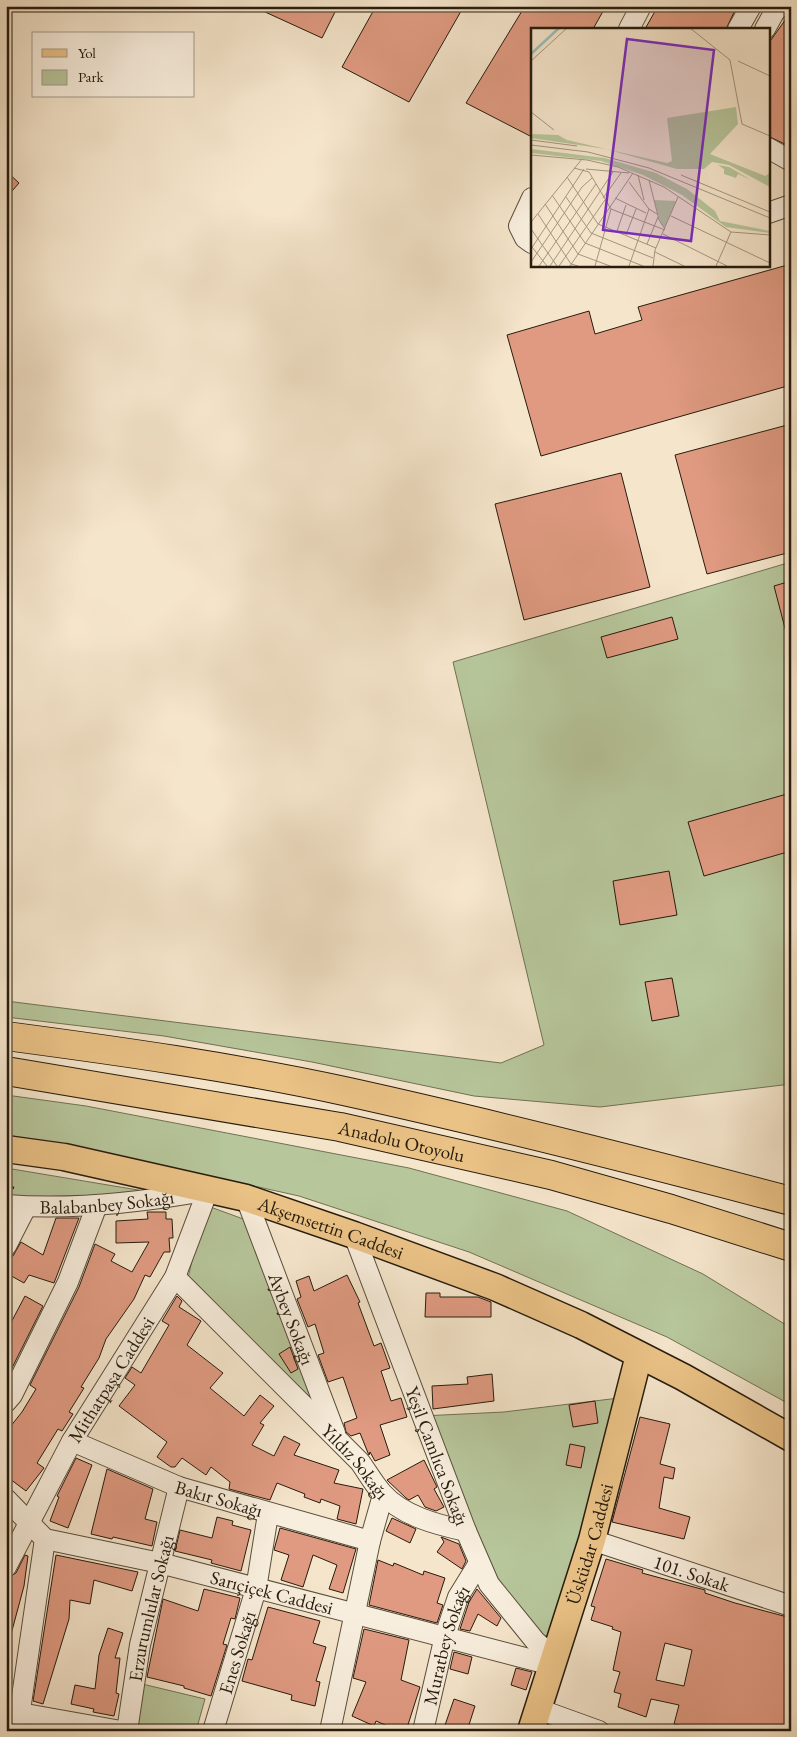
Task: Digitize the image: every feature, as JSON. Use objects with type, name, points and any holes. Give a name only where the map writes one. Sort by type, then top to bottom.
[{"type":"highway","name":"Anadolu Otoyolu","points":[[6,1036],[110,1050],[343,1091],[530,1135],[791,1201]]},
{"type":"highway","name":"Anadolu Otoyolu","points":[[6,1071],[350,1129],[551,1175],[671,1209],[791,1247]]},
{"type":"main road","name":"Akşemsettin Caddesi","points":[[6,1149],[64,1157],[246,1198],[354,1235],[495,1287],[581,1325],[684,1377],[791,1438]]},
{"type":"main road","name":"Üsküdar Caddesi","points":[[534,1720],[592,1540],[639,1355]]},
{"type":"street","points":[[630,28],[641,6]]},
{"type":"street","points":[[739,28],[751,6]]},
{"type":"street","points":[[765,28],[775,10],[781,6]]},
{"type":"street","points":[[770,149],[791,161]]},
{"type":"street","points":[[531,200],[519,226],[525,238],[531,242]]},
{"type":"street","points":[[770,212],[791,205]]},
{"type":"street","name":"Balabanbey Sokağı","points":[[6,1205],[26,1207],[97,1205],[150,1200],[208,1190]]},
{"type":"street","name":"Mithatpaşa Caddesi","points":[[6,1567],[72,1441],[175,1277],[208,1190]]},
{"type":"street","name":"Aybey Sokağı","points":[[246,1198],[337,1440]]},
{"type":"street","points":[[6,1402],[12,1395],[68,1282],[97,1205]]},
{"type":"street","points":[[6,1246],[26,1207]]},
{"type":"street","name":"Yeşil Çamlıca Sokağı","points":[[354,1235],[479,1563],[489,1584],[505,1606],[553,1661]]},
{"type":"street","name":"Yıldız Sokağı","points":[[175,1277],[360,1462],[383,1495],[370,1541],[330,1731]]},
{"type":"street","name":"Bakır Sokağı","points":[[72,1441],[178,1487],[268,1514],[370,1541]]},
{"type":"street","name":"Erzurumlular Sokağı","points":[[127,1731],[140,1645],[178,1487]]},
{"type":"street","points":[[383,1495],[410,1513],[434,1524],[466,1531]]},
{"type":"street","points":[[6,1499],[45,1539],[15,1717],[121,1731]]},
{"type":"street","name":"Enes Sokağı","points":[[213,1731],[256,1589],[268,1514]]},
{"type":"street","name":"Sarıçiçek Caddesi","points":[[45,1539],[160,1563],[354,1615],[553,1661]]},
{"type":"street","name":"101. Sokak","points":[[592,1540],[791,1606]]},
{"type":"street","name":"Muratbey Sokağı","points":[[423,1731],[445,1636],[458,1597],[479,1563]]},
{"type":"street","points":[[534,1720],[600,1731]]},
{"type":"green space","points":[[791,562],[791,1084],[600,1107],[474,1096],[312,1062],[164,1036],[6,1017],[6,1001],[501,1063],[544,1045],[453,662]]},
{"type":"green space","points":[[6,1095],[86,1106],[409,1168],[567,1211],[703,1274],[791,1328],[791,1405],[667,1337],[469,1252],[299,1196],[87,1149],[6,1135]]},
{"type":"green space","points":[[6,1168],[144,1191],[143,1195],[6,1202]]},
{"type":"green space","points":[[205,1205],[246,1220],[320,1409],[188,1278]]},
{"type":"green space","points":[[619,1398],[553,1638],[540,1634],[491,1582],[422,1416],[504,1412]]},
{"type":"green space","points":[[138,1683],[205,1699],[196,1731],[136,1731]]},
{"type":"building","points":[[252,6],[338,6],[322,38]]},
{"type":"building","points":[[376,6],[464,6],[409,102],[342,67]]},
{"type":"building","points":[[525,6],[606,6],[594,28],[531,28],[531,136],[466,103]]},
{"type":"building","points":[[658,6],[737,6],[726,28],[646,28]]},
{"type":"building","points":[[791,12],[791,147],[770,137],[770,41]]},
{"type":"building","points":[[6,171],[19,183],[6,198]]},
{"type":"building","points":[[791,264],[791,385],[541,456],[507,335],[589,311],[595,334],[642,320],[638,307]]},
{"type":"building","points":[[791,424],[791,552],[707,574],[675,455]]},
{"type":"building","points":[[621,473],[650,587],[524,620],[495,504]]},
{"type":"building","points":[[791,581],[791,636],[787,636],[774,586]]},
{"type":"building","points":[[672,617],[678,639],[607,658],[601,637]]},
{"type":"building","points":[[787,794],[791,807],[791,851],[704,876],[688,822]]},
{"type":"building","points":[[669,871],[677,915],[620,925],[613,881]]},
{"type":"building","points":[[672,978],[679,1016],[652,1021],[645,982]]},
{"type":"building","points":[[147,1212],[166,1212],[166,1219],[172,1219],[173,1238],[169,1238],[170,1252],[164,1252],[150,1277],[145,1275],[134,1299],[106,1339],[99,1358],[81,1387],[84,1388],[69,1412],[73,1414],[62,1431],[58,1429],[37,1463],[44,1468],[26,1491],[6,1476],[6,1432],[22,1412],[36,1389],[30,1385],[79,1287],[95,1244],[115,1254],[111,1261],[132,1272],[149,1242],[116,1243],[116,1221],[148,1219]]},
{"type":"building","points":[[56,1218],[79,1218],[54,1283],[29,1275],[24,1283],[6,1273],[6,1258],[13,1256],[21,1242],[43,1255]]},
{"type":"building","points":[[347,1275],[360,1302],[358,1303],[374,1346],[381,1343],[390,1368],[381,1371],[391,1401],[401,1398],[407,1417],[380,1425],[390,1455],[375,1461],[370,1452],[369,1455],[360,1433],[351,1436],[346,1432],[344,1423],[357,1418],[343,1377],[328,1382],[318,1355],[324,1353],[315,1324],[308,1327],[297,1299],[301,1297],[296,1281],[309,1276],[314,1291]]},
{"type":"building","points":[[426,1293],[440,1293],[440,1297],[478,1297],[491,1302],[491,1317],[425,1317]]},
{"type":"building","points":[[25,1296],[43,1306],[6,1380],[6,1332]]},
{"type":"building","points":[[177,1296],[182,1301],[179,1307],[201,1321],[187,1345],[223,1373],[210,1388],[244,1416],[260,1395],[274,1406],[260,1423],[264,1425],[252,1445],[274,1456],[284,1436],[300,1444],[294,1455],[339,1470],[334,1483],[363,1489],[356,1524],[337,1519],[340,1506],[321,1499],[320,1503],[304,1497],[305,1494],[277,1483],[270,1500],[229,1489],[230,1482],[211,1467],[206,1475],[182,1458],[175,1467],[171,1467],[157,1457],[167,1442],[119,1406],[135,1385],[125,1378],[132,1367],[141,1373],[169,1325],[162,1321]]},
{"type":"building","points":[[290,1347],[298,1369],[291,1373],[279,1354]]},
{"type":"building","points":[[492,1374],[494,1401],[433,1409],[432,1386],[468,1384],[467,1377]]},
{"type":"building","points":[[595,1401],[598,1423],[573,1427],[569,1405]]},
{"type":"building","points":[[640,1417],[670,1424],[660,1464],[675,1468],[673,1479],[664,1477],[659,1508],[690,1517],[684,1539],[612,1522]]},
{"type":"building","points":[[570,1444],[585,1447],[581,1468],[566,1465]]},
{"type":"building","points":[[76,1458],[92,1465],[68,1528],[50,1521],[59,1497],[57,1496]]},
{"type":"building","points":[[424,1460],[437,1487],[434,1489],[444,1507],[436,1511],[425,1507],[418,1495],[409,1500],[387,1480]]},
{"type":"building","points":[[107,1469],[153,1489],[145,1519],[157,1522],[152,1546],[91,1534]]},
{"type":"building","points":[[217,1517],[233,1521],[232,1525],[251,1530],[241,1571],[211,1563],[212,1560],[175,1551],[180,1530],[212,1538]]},
{"type":"building","points":[[392,1518],[416,1529],[410,1543],[386,1531]]},
{"type":"building","points":[[280,1528],[356,1549],[343,1593],[329,1589],[337,1565],[313,1555],[303,1587],[281,1580],[289,1555],[274,1550]]},
{"type":"building","points":[[441,1537],[459,1544],[466,1561],[462,1569],[437,1552],[444,1542]]},
{"type":"building","points":[[25,1555],[28,1556],[24,1586],[10,1638],[6,1638],[6,1579],[16,1573]]},
{"type":"building","points":[[56,1555],[138,1572],[132,1591],[94,1580],[90,1604],[70,1600],[69,1619],[43,1704],[33,1701]]},
{"type":"building","points":[[606,1559],[643,1570],[642,1573],[705,1590],[705,1593],[735,1603],[791,1618],[791,1731],[716,1731],[704,1727],[701,1731],[674,1724],[679,1705],[651,1699],[646,1717],[618,1707],[621,1694],[614,1692],[620,1672],[613,1670],[621,1632],[612,1629],[613,1627],[591,1620],[595,1607],[591,1606]],"holes":[[[665,1643],[692,1650],[684,1686],[656,1680]]]},
{"type":"building","points":[[378,1560],[393,1566],[394,1563],[423,1575],[424,1571],[445,1578],[437,1603],[443,1605],[437,1623],[369,1605]]},
{"type":"building","points":[[204,1589],[240,1598],[235,1619],[231,1618],[223,1644],[227,1645],[211,1696],[184,1688],[184,1686],[147,1677],[163,1599],[198,1611]]},
{"type":"building","points":[[477,1589],[501,1618],[497,1626],[478,1614],[470,1631],[460,1629],[469,1602]]},
{"type":"building","points":[[268,1607],[320,1621],[313,1643],[326,1647],[316,1681],[320,1682],[315,1706],[291,1700],[292,1695],[242,1681],[248,1659],[252,1660]]},
{"type":"building","points":[[108,1628],[123,1633],[115,1658],[120,1658],[116,1693],[119,1694],[114,1716],[93,1712],[94,1709],[71,1704],[75,1685],[95,1689],[99,1655]]},
{"type":"building","points":[[364,1629],[409,1640],[401,1680],[420,1687],[406,1731],[399,1731],[376,1721],[374,1726],[352,1716],[366,1682],[353,1678]]},
{"type":"building","points":[[454,1652],[472,1657],[468,1674],[450,1669]]},
{"type":"building","points":[[516,1668],[532,1672],[526,1690],[511,1685]]},
{"type":"building","points":[[454,1699],[475,1706],[467,1731],[443,1731]]}]
